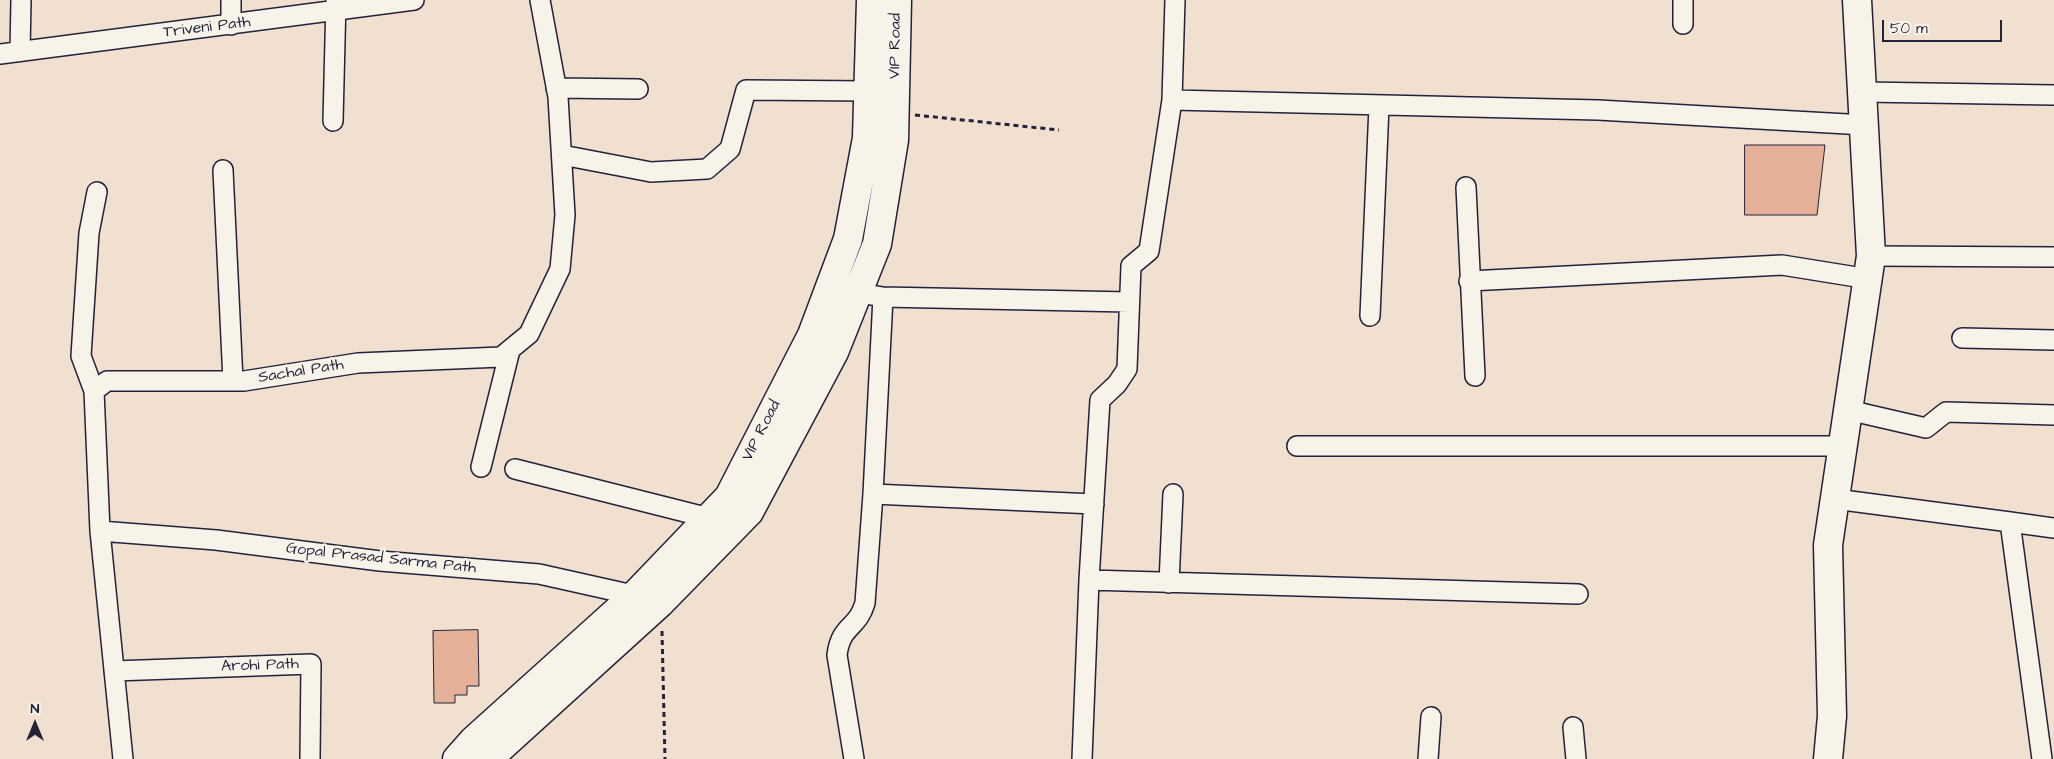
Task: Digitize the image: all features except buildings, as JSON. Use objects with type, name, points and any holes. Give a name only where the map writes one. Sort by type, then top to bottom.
[{"type":"main road","name":"VIP Road","points":[[488,759],[647,599],[709,518],[729,497],[812,335],[848,239],[867,138],[872,0]]},
{"type":"main road","name":"VIP Road","points":[[457,759],[473,741],[647,599],[749,512],[834,352],[870,294],[894,140],[897,0]]},
{"type":"main road","points":[[1828,759],[1832,716],[1828,546],[1841,446],[1870,268],[1865,125],[1857,0]]},
{"type":"street","points":[[20,51],[21,0]]},
{"type":"street","points":[[231,0],[231,25]]},
{"type":"street","name":"Triveni Path","points":[[0,54],[231,25],[336,5],[414,0]]},
{"type":"street","name":"Sachal Path","points":[[94,391],[107,381],[233,381],[358,363],[501,357],[529,334],[560,269],[565,215],[556,88],[540,0]]},
{"type":"street","points":[[1082,759],[1089,580],[1100,400],[1117,384],[1127,369],[1131,266],[1150,251],[1172,100],[1175,0]]},
{"type":"street","points":[[1683,0],[1683,24]]},
{"type":"street","points":[[333,120],[336,5]]},
{"type":"street","points":[[556,88],[638,89]]},
{"type":"street","points":[[562,155],[651,172],[707,169],[730,149],[746,90],[868,91]]},
{"type":"street","points":[[1863,92],[2054,95]]},
{"type":"street","points":[[1172,100],[1598,110],[1865,125]]},
{"type":"street","points":[[1370,316],[1379,106]]},
{"type":"street","points":[[223,170],[233,381]]},
{"type":"street","points":[[1466,187],[1475,376]]},
{"type":"street","points":[[97,192],[89,233],[81,356],[94,391],[100,531],[123,759]]},
{"type":"street","points":[[1469,281],[1782,266],[1870,268],[2054,257]]},
{"type":"street","points":[[854,759],[837,655],[839,642],[844,631],[861,618],[865,604],[873,494],[870,294],[1129,302]]},
{"type":"street","points":[[1962,338],[2054,340]]},
{"type":"street","points":[[481,466],[510,350]]},
{"type":"street","points":[[1848,410],[1926,428],[1946,412],[2054,415]]},
{"type":"street","points":[[1297,446],[1841,446]]},
{"type":"street","points":[[515,470],[709,518]]},
{"type":"street","points":[[873,494],[1094,504]]},
{"type":"street","points":[[1169,583],[1173,494]]},
{"type":"street","points":[[1835,499],[2054,528]]},
{"type":"street","points":[[2010,522],[2042,759]]},
{"type":"street","name":"Gopal Prasad Sarma Path","points":[[100,531],[216,540],[380,561],[539,574],[647,599]]},
{"type":"street","points":[[1089,580],[1578,594]]},
{"type":"street","name":"Arohi Path","points":[[114,671],[311,664],[310,759]]},
{"type":"street","points":[[1428,759],[1431,717]]},
{"type":"street","points":[[1573,728],[1576,759]]},
{"type":"path","points":[[912,115],[1059,130]]},
{"type":"path","points":[[662,631],[665,759]]}]
